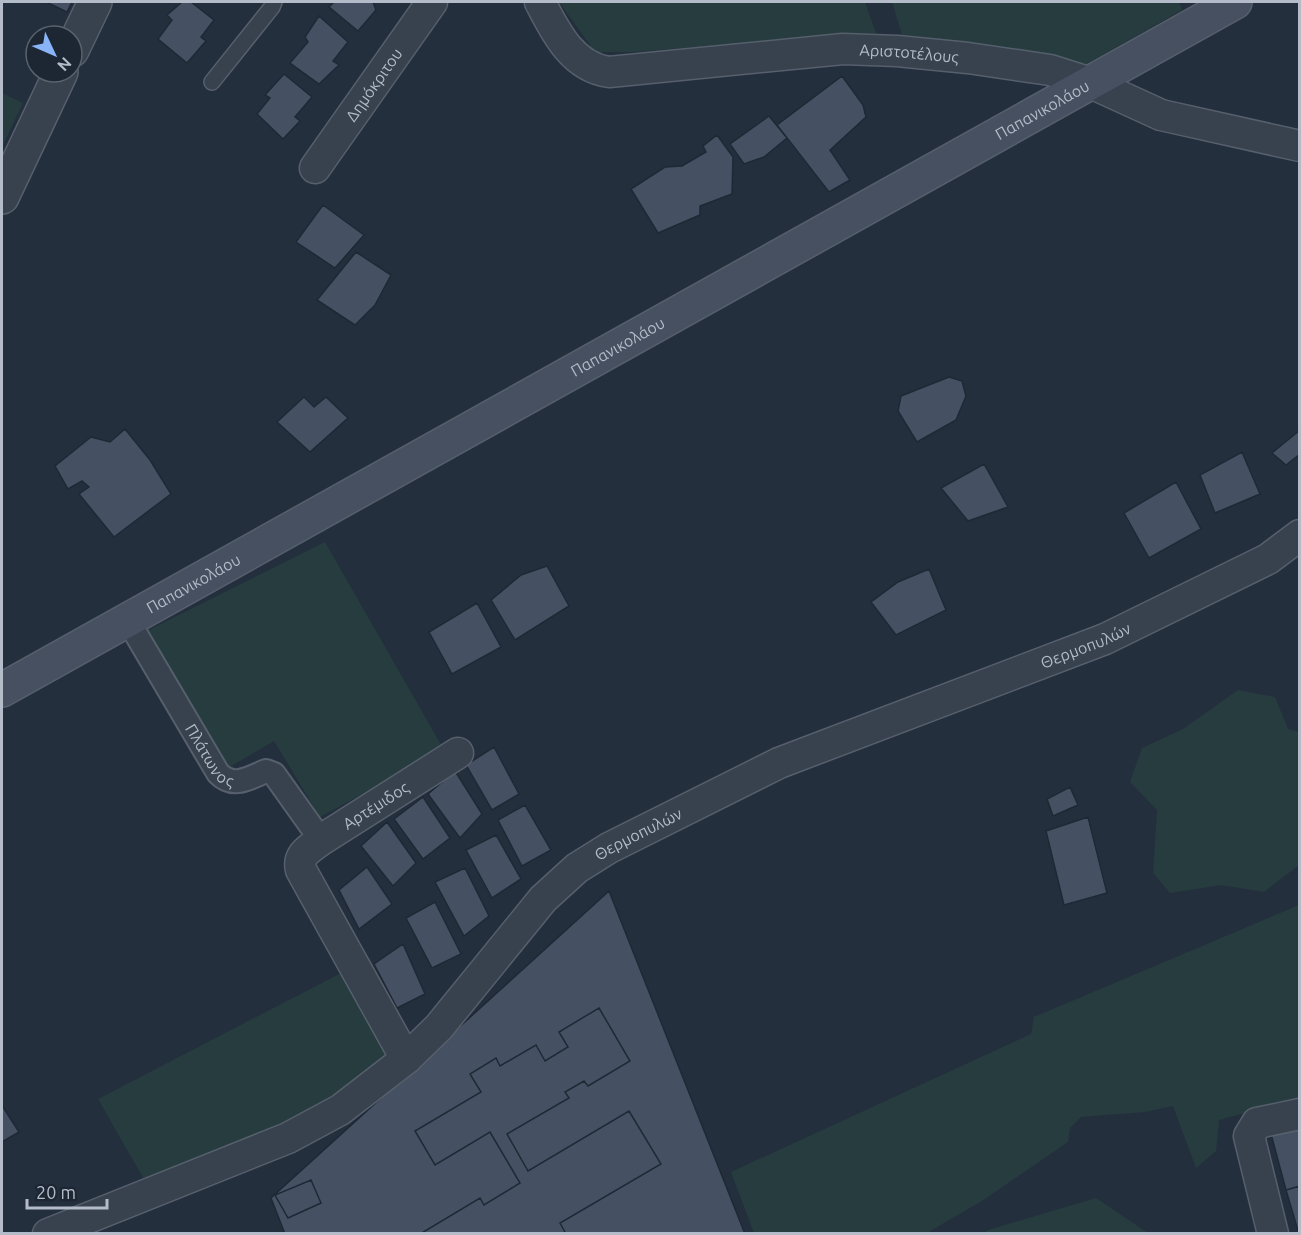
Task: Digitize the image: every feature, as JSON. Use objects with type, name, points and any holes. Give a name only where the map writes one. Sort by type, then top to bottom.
[{"type":"main road","name":"Παπανικολάου","points":[[2,690],[1235,2]]},
{"type":"street","points":[[84,25],[95,2]]},
{"type":"street","name":"Δημόκριτου","points":[[315,168],[432,2]]},
{"type":"street","name":"Αριστοτέλους","points":[[540,2],[562,43],[596,70],[609,72],[843,49],[897,51],[1028,65],[1091,83],[1161,115],[1263,140],[1299,146]]},
{"type":"street","points":[[2,197],[56,84]]},
{"type":"street","name":"Θερμοπυλών","points":[[48,1233],[288,1138],[340,1110],[406,1059],[439,1027],[543,899],[577,868],[602,852],[778,763],[1105,639],[1268,559],[1299,535]]},
{"type":"street","name":"Πλάτωνος","points":[[127,619],[218,773],[223,778],[237,782],[266,771],[274,774],[321,840]]},
{"type":"street","name":"Αρτέμιδος","points":[[406,1059],[301,870],[299,862],[301,856],[321,840],[458,753]]},
{"type":"street","points":[[1273,1233],[1249,1136],[1257,1123],[1299,1114]]},
{"type":"lane","points":[[212,82],[274,2]]},
{"type":"green space","points":[[559,2],[865,2],[876,33],[634,52],[595,52]]},
{"type":"green space","points":[[892,2],[1179,2],[1182,10],[1079,68],[904,41]]},
{"type":"green space","points":[[2,93],[23,103],[2,147]]},
{"type":"green space","points":[[325,542],[444,750],[320,817],[274,741],[228,768],[147,631]]},
{"type":"green space","points":[[1238,690],[1275,697],[1288,729],[1299,732],[1299,865],[1264,892],[1221,885],[1170,893],[1153,873],[1157,810],[1130,782],[1142,748],[1183,729]]},
{"type":"green space","points":[[1299,905],[1299,1098],[1219,1120],[1216,1151],[1196,1168],[1173,1106],[1145,1112],[1081,1117],[1070,1128],[1068,1142],[982,1201],[925,1234],[754,1233],[731,1172],[1031,1034],[1034,1017]]},
{"type":"green space","points":[[345,971],[388,1056],[290,1125],[149,1188],[98,1099]]},
{"type":"green space","points":[[1096,1198],[1148,1233],[984,1233],[988,1230]]},
{"type":"building","points":[[46,2],[72,2],[67,12]]},
{"type":"building","points":[[182,2],[191,2],[214,20],[201,37],[206,41],[187,63],[158,39],[172,20],[167,15]]},
{"type":"building","points":[[334,2],[373,2],[376,10],[358,31],[329,7]]},
{"type":"building","points":[[319,16],[348,42],[333,61],[339,65],[319,84],[290,63],[308,42],[305,37]]},
{"type":"building","points":[[284,74],[312,97],[295,117],[300,121],[283,139],[257,114],[270,98],[265,95]]},
{"type":"building","points":[[842,76],[863,105],[866,117],[830,150],[850,180],[829,192],[777,125]]},
{"type":"building","points":[[769,116],[787,138],[764,157],[744,164],[730,144]]},
{"type":"building","points":[[717,135],[733,157],[732,194],[700,206],[700,215],[658,233],[631,189],[665,167],[682,166],[706,152],[703,146]]},
{"type":"building","points":[[323,205],[364,235],[335,268],[296,242]]},
{"type":"building","points":[[356,252],[391,275],[375,305],[355,325],[317,300]]},
{"type":"building","points":[[949,377],[962,381],[966,396],[956,420],[917,442],[898,411],[901,396]]},
{"type":"building","points":[[304,397],[314,407],[326,397],[348,418],[310,452],[277,422]]},
{"type":"building","points":[[125,429],[150,460],[171,494],[114,537],[79,494],[89,487],[82,481],[68,489],[55,466],[91,437],[110,442]]},
{"type":"building","points":[[1300,430],[1300,454],[1286,465],[1272,453]]},
{"type":"building","points":[[1242,452],[1260,494],[1215,513],[1200,475]]},
{"type":"building","points":[[984,464],[1008,507],[968,521],[941,488]]},
{"type":"building","points":[[1176,482],[1201,529],[1149,558],[1124,513]]},
{"type":"building","points":[[547,566],[569,606],[515,640],[491,600],[521,575]]},
{"type":"building","points":[[929,569],[946,610],[896,635],[871,602],[898,582]]},
{"type":"building","points":[[477,603],[501,647],[452,674],[429,632]]},
{"type":"building","points":[[494,747],[519,794],[492,810],[466,765]]},
{"type":"building","points":[[455,771],[482,814],[460,838],[428,794]]},
{"type":"building","points":[[1070,787],[1078,805],[1053,816],[1047,799]]},
{"type":"building","points":[[423,797],[450,838],[423,859],[394,819]]},
{"type":"building","points":[[525,805],[551,850],[522,866],[498,820]]},
{"type":"building","points":[[1088,817],[1107,893],[1064,905],[1046,831]]},
{"type":"building","points":[[387,822],[416,863],[393,886],[361,846]]},
{"type":"building","points":[[496,835],[521,879],[492,898],[466,850]]},
{"type":"building","points":[[367,867],[392,904],[359,929],[339,890]]},
{"type":"building","points":[[465,868],[489,916],[464,936],[435,882]]},
{"type":"building","points":[[609,891],[745,1234],[285,1234],[271,1198]]},
{"type":"building","points":[[435,902],[461,954],[432,968],[406,918]]},
{"type":"building","points":[[403,944],[425,994],[397,1008],[374,964]]},
{"type":"building","points":[[599,1008],[630,1061],[588,1086],[584,1081],[565,1092],[569,1098],[507,1134],[528,1171],[629,1111],[661,1164],[560,1223],[566,1234],[420,1234],[480,1198],[484,1205],[520,1183],[490,1132],[435,1165],[415,1131],[481,1092],[470,1074],[496,1058],[500,1066],[536,1045],[545,1061],[568,1047],[559,1032]]},
{"type":"building","points":[[2,1108],[19,1132],[2,1142]]},
{"type":"building","points":[[1300,1125],[1300,1186],[1286,1190],[1271,1134]]},
{"type":"building","points":[[311,1180],[321,1203],[288,1218],[275,1195]]},
{"type":"building","points":[[1300,1186],[1300,1234],[1299,1234],[1286,1190]]}]
